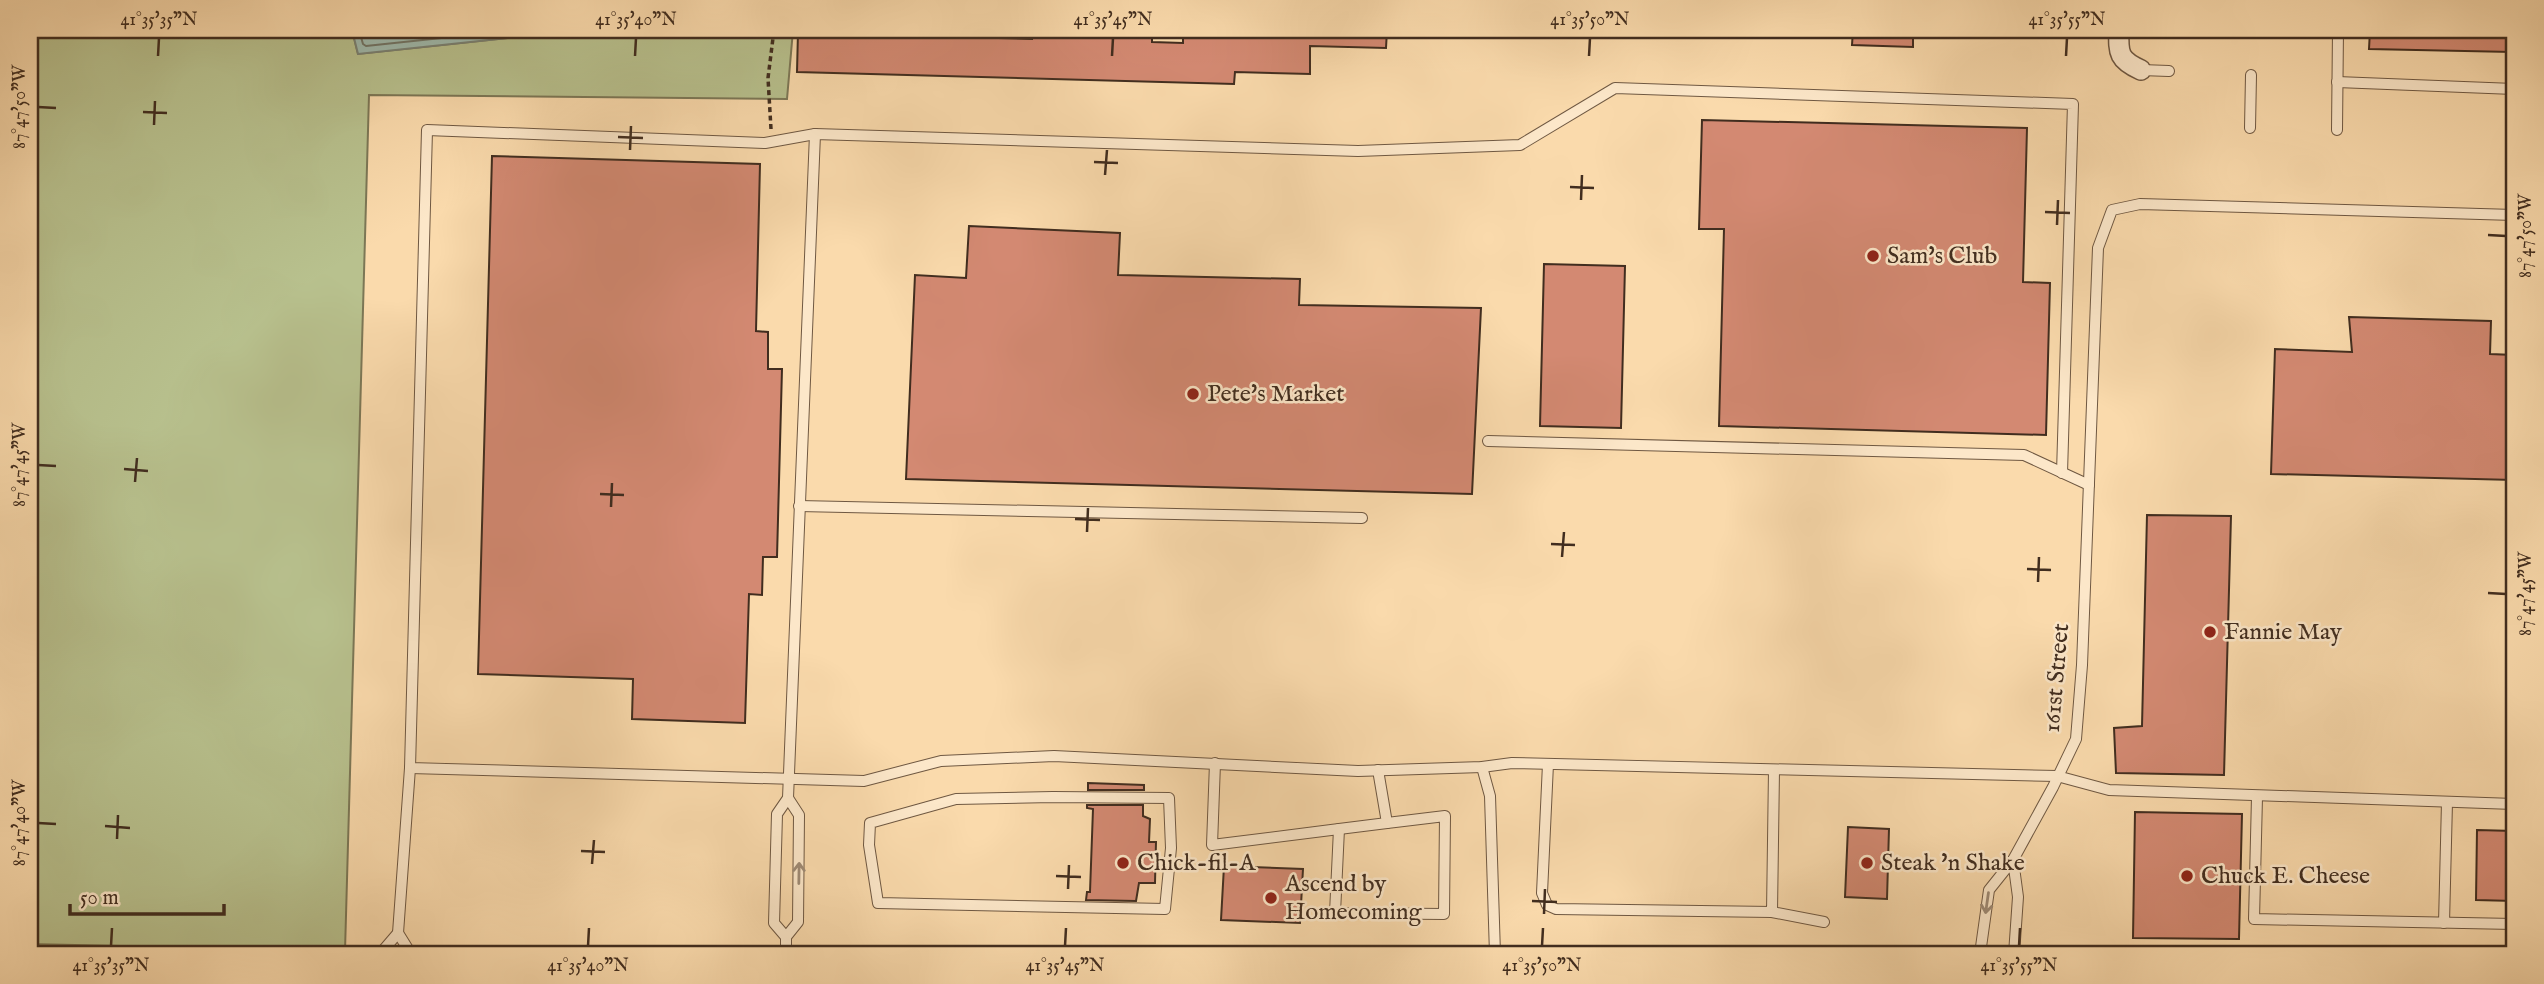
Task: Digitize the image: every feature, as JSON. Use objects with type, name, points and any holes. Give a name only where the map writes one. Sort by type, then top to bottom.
[{"type":"street","points":[[2119,30],[2119,50],[2122,56],[2126,63],[2141,70]]},
{"type":"lane","points":[[2336,130],[2339,30]]},
{"type":"lane","points":[[2141,70],[2169,71]]},
{"type":"lane","points":[[2250,128],[2251,75]]},
{"type":"lane","points":[[2337,82],[2514,89]]},
{"type":"lane","points":[[411,954],[398,933],[410,768],[427,131],[772,142],[815,134],[1358,151],[1520,145],[1615,88],[2073,104],[2062,473]]},
{"type":"lane","points":[[786,937],[774,923],[777,814],[788,798],[815,134]]},
{"type":"lane","name":"161st Street","points":[[1980,954],[1989,890],[2012,860],[2076,739],[2082,665],[2098,248],[2112,209],[2140,204],[2514,215]]},
{"type":"lane","points":[[1488,441],[2024,456],[2089,485]]},
{"type":"lane","points":[[799,506],[1362,519]]},
{"type":"lane","points":[[410,768],[864,781],[941,761],[1054,756],[1378,770],[1512,763],[2057,776],[2109,790],[2514,804]]},
{"type":"lane","points":[[1215,763],[1212,845],[1339,829],[1387,823],[1445,816],[1444,914],[1335,913],[1339,829]]},
{"type":"lane","points":[[1548,764],[1542,893],[1547,905],[1556,909],[1772,912],[1824,922]]},
{"type":"lane","points":[[1482,766],[1490,796],[1495,954]]},
{"type":"lane","points":[[1772,912],[1774,769]]},
{"type":"lane","points":[[1378,770],[1387,823]]},
{"type":"lane","points":[[1053,797],[1169,798],[1171,848],[1166,909],[878,903],[869,845],[870,823],[956,799],[1053,797]]},
{"type":"lane","points":[[2257,797],[2254,919],[2514,924]]},
{"type":"lane","points":[[786,954],[786,937],[798,922],[800,815],[788,798]]},
{"type":"lane","points":[[2444,923],[2446,802]]},
{"type":"lane","points":[[2012,860],[2018,897],[2014,954]]},
{"type":"lane","points":[[380,954],[398,933]]},
{"type":"path","points":[[772,142],[768,78],[774,30]]},
{"type":"green space","points":[[30,30],[352,30],[358,54],[517,37],[793,30],[787,99],[369,95],[345,951],[30,944]]},
{"type":"water","points":[[352,30],[725,30],[652,35],[517,37],[358,54]]},
{"type":"building","points":[[847,30],[847,34],[885,35],[885,30],[923,30],[923,36],[961,37],[962,30],[999,30],[999,38],[1032,39],[1032,30],[1152,30],[1152,42],[1183,43],[1183,30],[1387,30],[1386,48],[1310,46],[1310,74],[1235,72],[1234,84],[797,72],[798,32]]},
{"type":"building","points":[[1853,30],[1913,30],[1913,47],[1852,45]]},
{"type":"building","points":[[2370,30],[2513,30],[2512,52],[2369,49]]},
{"type":"building","name":"Sam's Club","points":[[1702,120],[2027,128],[2023,282],[2050,283],[2046,435],[1719,426],[1724,229],[1699,229]]},
{"type":"building","points":[[492,156],[760,164],[756,331],[768,332],[768,369],[782,369],[777,557],[763,557],[762,595],[749,594],[745,723],[632,719],[633,679],[478,674]]},
{"type":"building","name":"Pete's Market","points":[[969,226],[1120,233],[1118,275],[1300,279],[1299,305],[1481,308],[1472,494],[906,479],[915,275],[966,278]]},
{"type":"building","points":[[1544,264],[1625,266],[1621,428],[1540,426]]},
{"type":"building","points":[[2349,317],[2491,321],[2490,354],[2514,355],[2514,480],[2271,474],[2275,349],[2352,352]]},
{"type":"building","points":[[2147,515],[2231,516],[2224,775],[2116,773],[2114,728],[2142,726]]},
{"type":"building","points":[[1088,783],[1144,785],[1144,790],[1088,790]]},
{"type":"building","name":"Chick-fil-A","points":[[1087,805],[1143,805],[1143,816],[1150,819],[1149,842],[1156,842],[1155,883],[1139,883],[1136,901],[1086,900],[1087,892],[1090,892],[1093,809],[1087,808]]},
{"type":"building","name":"Chuck E. Cheese","points":[[2135,812],[2242,814],[2239,939],[2133,938]]},
{"type":"building","name":"Steak 'n Shake","points":[[1848,827],[1889,829],[1887,899],[1845,897]]},
{"type":"building","points":[[2477,830],[2514,831],[2514,901],[2476,900]]},
{"type":"building","points":[[1224,866],[1303,869],[1300,923],[1221,920]]},
{"type":"place","name":"Sam's Club","points":[[1873,256]]},
{"type":"place","name":"Pete's Market","points":[[1193,394]]},
{"type":"place","name":"Fannie May","points":[[2210,632]]},
{"type":"place","name":"Chick-fil-A","points":[[1123,863]]},
{"type":"place","name":"Steak 'n Shake","points":[[1867,863]]},
{"type":"place","name":"Chuck E. Cheese","points":[[2187,876]]},
{"type":"place","name":"Ascend by Homecoming","points":[[1271,898]]}]
